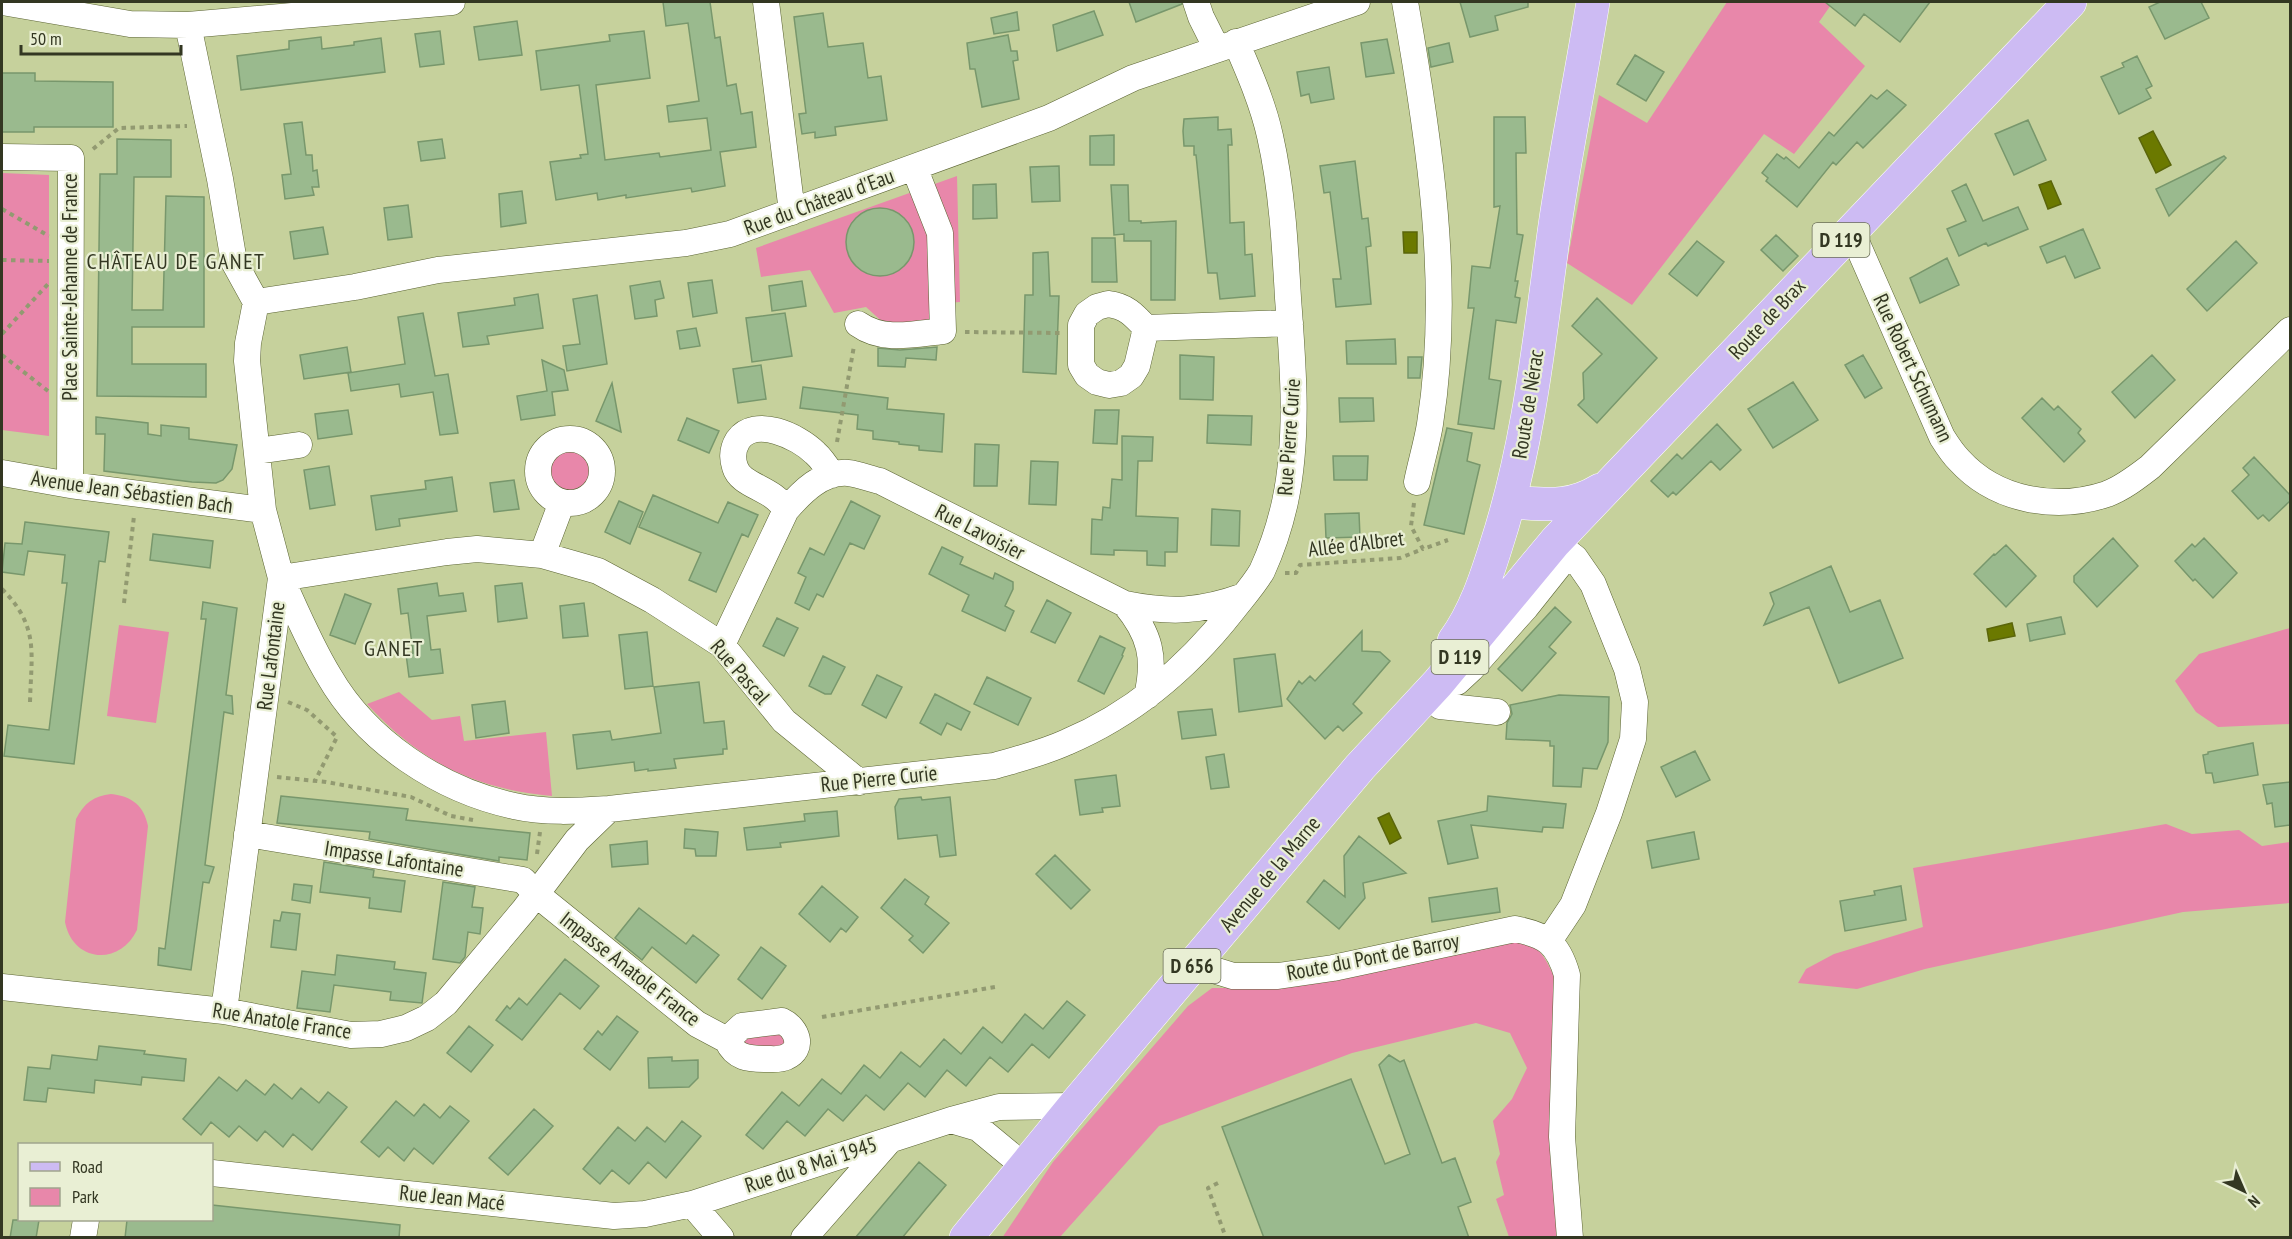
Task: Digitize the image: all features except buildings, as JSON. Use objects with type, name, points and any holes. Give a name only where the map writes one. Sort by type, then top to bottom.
[{"type":"main road","name":"Route de Nérac","points":[[1360,767],[1457,637],[1470,616],[1487,575],[1510,502],[1526,428],[1560,194],[1593,2]]},
{"type":"main road","name":"Route de Brax","points":[[1562,548],[1614,481],[2070,2]]},
{"type":"main road","name":"Route de Brax","points":[[1510,502],[1556,505],[1573,503],[1614,481]]},
{"type":"main road","points":[[1510,502],[1562,548]]},
{"type":"main road","name":"Avenue de la Marne","points":[[966,1238],[1074,1106],[1360,767],[1562,548]]},
{"type":"street","points":[[2,2],[84,9],[130,24],[188,25],[452,2]]},
{"type":"street","points":[[766,2],[792,212]]},
{"type":"street","name":"Rue Pierre Curie","points":[[281,578],[329,677],[348,704],[391,747],[447,783],[478,796],[515,807],[560,812],[609,809],[993,766],[1040,753],[1106,723],[1147,696],[1189,660],[1212,637],[1261,572],[1280,521],[1290,463],[1293,378],[1290,323],[1281,198],[1270,135],[1260,101],[1226,45],[1201,17],[1197,2]]},
{"type":"street","name":"Rue du Château d'Eau","points":[[256,302],[355,287],[438,270],[686,243],[730,234],[1049,118],[1133,78],[1358,2]]},
{"type":"street","points":[[1405,2],[1427,132],[1435,218],[1438,293],[1435,380],[1430,425],[1417,482]]},
{"type":"street","points":[[188,25],[234,262],[256,302]]},
{"type":"street","name":"Place Sainte-Jehanne de France","points":[[2,157],[71,158],[70,485]]},
{"type":"street","points":[[858,324],[869,333],[885,336],[943,331],[940,233],[914,167]]},
{"type":"street","name":"Rue Robert Schumann","points":[[1851,230],[1942,437],[1959,460],[1973,473],[1989,484],[2028,500],[2052,503],[2077,502],[2108,494],[2129,483],[2150,467],[2290,330]]},
{"type":"street","name":"Rue Lafontaine","points":[[224,1011],[281,578],[263,510],[247,361],[256,302]]},
{"type":"street","points":[[1146,328],[1137,366],[1131,376],[1121,383],[1109,385],[1097,382],[1087,375],[1081,365],[1081,326],[1087,314],[1097,307],[1108,304],[1120,305],[1131,312],[1146,328],[1290,323]]},
{"type":"street","points":[[722,645],[786,510],[802,492],[821,479],[832,475],[819,456],[805,444],[773,430],[753,429],[738,441],[734,450],[735,470],[741,478],[775,495],[786,510]]},
{"type":"street","points":[[257,451],[299,445]]},
{"type":"street","name":"Rue Lavoisier","points":[[832,475],[848,473],[880,481],[1125,604],[1157,610],[1189,611],[1217,606],[1244,596]]},
{"type":"street","name":"Avenue Jean Sébastien Bach","points":[[3,475],[263,510]]},
{"type":"street","points":[[542,555],[562,502]]},
{"type":"street","points":[[1562,548],[1585,570],[1593,584],[1627,669],[1635,702],[1633,739],[1609,813],[1573,905],[1549,941],[1562,958],[1567,975],[1562,1137],[1570,1238]]},
{"type":"street","name":"Rue Pascal","points":[[281,578],[447,552],[508,550],[542,555],[597,571],[624,584],[697,627],[722,645],[784,721],[860,782]]},
{"type":"street","name":"Rue Lavoisier","points":[[1125,604],[1142,628],[1152,657],[1152,676],[1147,696]]},
{"type":"street","points":[[1433,688],[1440,706],[1497,712]]},
{"type":"street","name":"Rue Anatole France","points":[[2,987],[224,1011],[351,1035],[381,1034],[406,1028],[427,1018],[446,1002],[530,887],[609,809]]},
{"type":"street","name":"Impasse Lafontaine","points":[[247,834],[530,887]]},
{"type":"street","name":"Impasse Anatole France","points":[[530,887],[697,1024],[727,1040]]},
{"type":"street","name":"Route du Pont de Barroy","points":[[1194,964],[1233,976],[1278,976],[1344,966],[1515,929],[1537,933],[1549,941]]},
{"type":"street","name":"Rue du 8 Mai 1945","points":[[732,1191],[951,1120],[999,1107],[1074,1106]]},
{"type":"street","points":[[951,1120],[978,1128],[1024,1166]]},
{"type":"street","name":"Rue du 8 Mai 1945","points":[[804,1238],[890,1140]]},
{"type":"street","name":"Rue Jean Macé","points":[[213,1173],[614,1216],[645,1214],[692,1204],[732,1191]]},
{"type":"street","points":[[692,1204],[721,1238]]},
{"type":"street","points":[[83,1238],[86,1221]]},
{"type":"path","points":[[93,149],[119,128],[209,126]]},
{"type":"path","points":[[2,209],[52,238]]},
{"type":"path","points":[[2,260],[70,262]]},
{"type":"path","points":[[2,334],[52,279]]},
{"type":"path","points":[[832,475],[858,324]]},
{"type":"path","points":[[943,331],[1081,334]]},
{"type":"path","points":[[2,355],[51,393]]},
{"type":"path","points":[[1417,482],[1411,526],[1423,549],[1448,540]]},
{"type":"path","points":[[124,603],[134,516]]},
{"type":"path","name":"Allée d'Albret","points":[[1261,572],[1296,573],[1300,566],[1400,558],[1423,549]]},
{"type":"path","points":[[2,589],[22,613],[28,627],[31,643],[30,703]]},
{"type":"path","points":[[285,700],[307,710],[337,737],[315,781]]},
{"type":"path","points":[[255,775],[315,781],[411,797],[451,816],[483,823]]},
{"type":"path","points":[[530,887],[536,865],[540,832],[531,831]]},
{"type":"path","points":[[822,1017],[995,987]]},
{"type":"path","points":[[1218,1183],[1208,1188],[1226,1238]]},
{"type":"green space","points":[[1727,2],[1833,2],[1819,22],[1865,66],[1794,154],[1764,134],[1632,305],[1567,263],[1599,95],[1647,123]]},
{"type":"green space","points":[[2,173],[49,175],[49,436],[2,430]]},
{"type":"green space","points":[[957,176],[960,302],[935,304],[935,325],[888,327],[866,307],[834,313],[810,270],[761,277],[756,248]]},
{"type":"green space","points":[[570,443],[580,445],[589,451],[595,460],[597,470],[595,480],[589,489],[580,495],[570,497],[560,495],[551,489],[545,480],[543,470],[545,460],[551,451],[560,445]]},
{"type":"green space","points":[[119,625],[169,632],[156,723],[107,716]]},
{"type":"green space","points":[[2290,628],[2290,724],[2218,727],[2196,712],[2175,681],[2199,654]]},
{"type":"green space","points":[[399,692],[432,720],[460,716],[464,741],[546,732],[552,796],[498,787],[473,779],[428,756],[387,724],[367,704]]},
{"type":"green space","points":[[111,794],[125,797],[136,803],[148,826],[137,930],[120,950],[98,955],[77,946],[65,922],[76,819],[90,801],[99,796]]},
{"type":"green space","points":[[2166,824],[2192,834],[2239,830],[2262,846],[2290,842],[2290,903],[2183,912],[1925,969],[1857,989],[1798,983],[1806,969],[1834,954],[1923,927],[1913,868]]},
{"type":"green space","points":[[1490,940],[1531,945],[1543,956],[1555,978],[1557,1237],[1509,1237],[1496,1199],[1504,1195],[1496,1162],[1500,1154],[1493,1121],[1512,1099],[1527,1068],[1510,1033],[1476,1023],[1352,1053],[1159,1126],[1060,1237],[1002,1238],[1053,1162],[1188,1006],[1212,988],[1256,988]]},
{"type":"green space","points":[[777,1031],[785,1036],[784,1046],[747,1052],[741,1038]]},
{"type":"shaded area","points":[[2153,131],[2171,165],[2156,173],[2139,138]]},
{"type":"shaded area","points":[[2051,181],[2061,204],[2048,209],[2039,185]]},
{"type":"shaded area","points":[[1403,232],[1417,232],[1417,253],[1404,253]]},
{"type":"shaded area","points":[[2012,623],[2015,636],[1989,641],[1987,629]]},
{"type":"shaded area","points":[[1389,813],[1401,838],[1390,844],[1378,818]]},
{"type":"district","name":"CHÂTEAU DE GANET","points":[[176,261]]},
{"type":"district","name":"GANET","points":[[394,648]]}]
